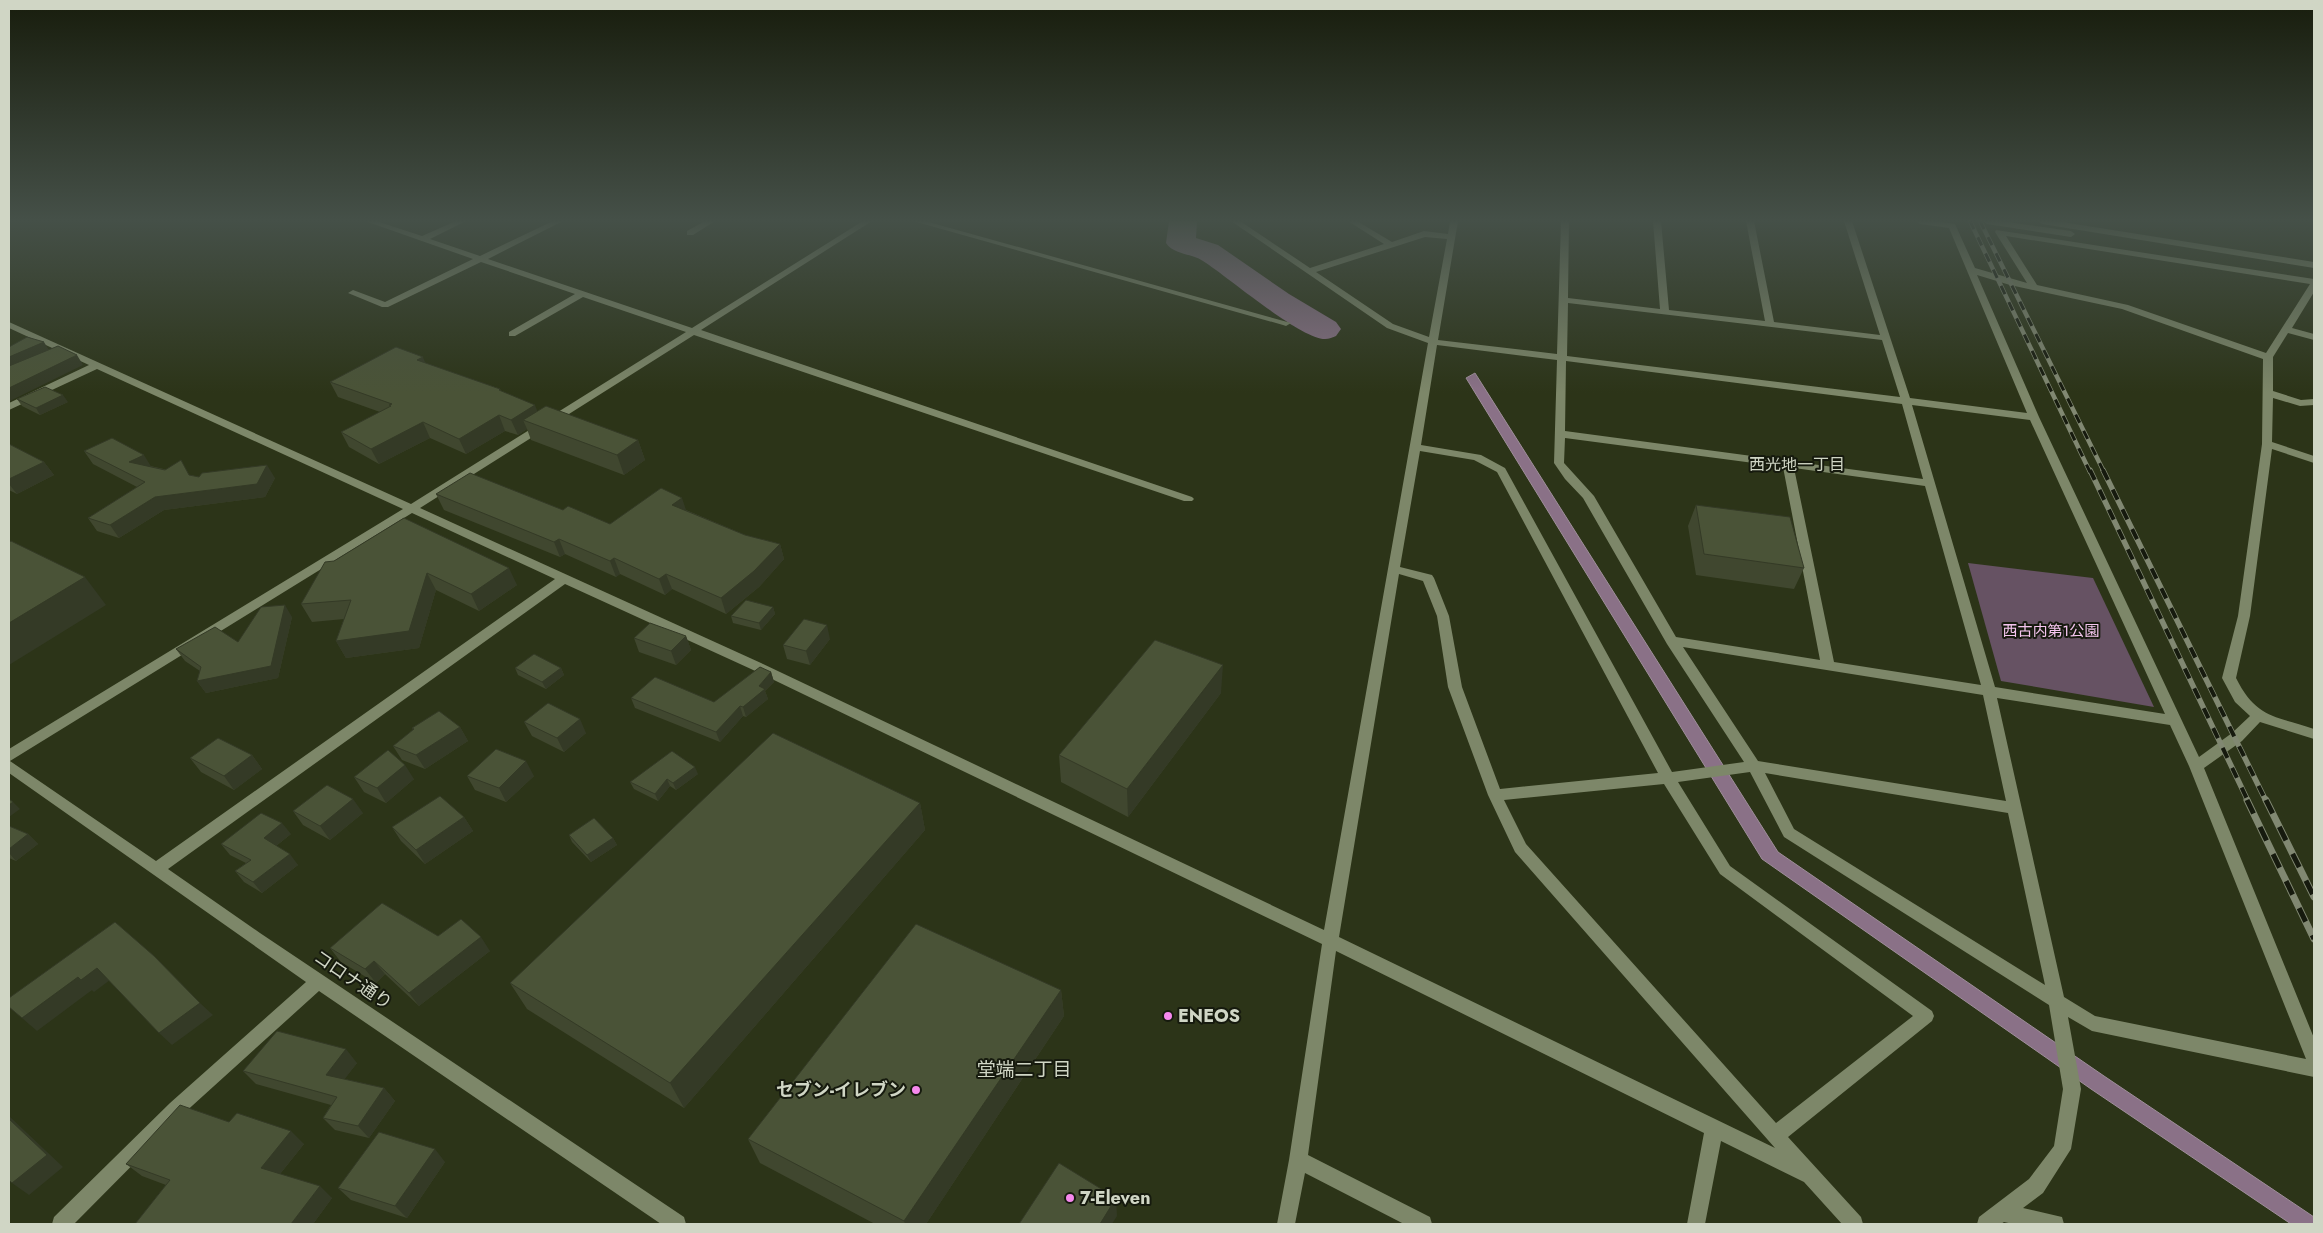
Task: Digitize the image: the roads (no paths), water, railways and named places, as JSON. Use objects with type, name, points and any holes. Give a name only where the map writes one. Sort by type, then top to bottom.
[{"type":"street","points":[[353,293],[385,304],[440,279]]},
{"type":"street","points":[[540,279],[1188,499]]},
{"type":"street","points":[[9,756],[411,509],[775,279]]},
{"type":"street","points":[[1125,279],[1286,323]]},
{"type":"street","points":[[1321,279],[1390,326],[1434,342],[2034,417]]},
{"type":"street","points":[[1286,1224],[1298,1160],[1330,940],[1444,279]]},
{"type":"street","points":[[1564,279],[1559,463],[1569,477],[1588,496],[1672,641],[1754,766],[1789,833],[2092,1023],[2314,1069]]},
{"type":"street","points":[[1662,279],[1665,313]]},
{"type":"street","points":[[1761,279],[1770,325]]},
{"type":"street","points":[[1866,279],[1906,401],[1989,691],[2057,1002],[2072,1089],[2062,1149],[2036,1186],[2004,1213],[1986,1224]]},
{"type":"street","points":[[1975,279],[2034,417],[2196,766],[2314,1058]]},
{"type":"street","points":[[2003,279],[2125,306],[2268,357]]},
{"type":"street","points":[[2029,279],[2034,287]]},
{"type":"street","points":[[2286,279],[2314,284],[2268,357],[2267,444],[2244,616],[2229,678],[2240,699],[2258,716],[2314,734]]},
{"type":"street","points":[[512,334],[583,293]]},
{"type":"street","points":[[1563,300],[1885,338]]},
{"type":"street","points":[[9,325],[756,666],[1330,940],[1808,1174]]},
{"type":"street","points":[[2286,329],[2314,337]]},
{"type":"street","points":[[49,358],[66,351]]},
{"type":"street","points":[[9,407],[98,366]]},
{"type":"street","points":[[2268,393],[2300,403],[2314,402]]},
{"type":"street","points":[[1560,434],[1929,483]]},
{"type":"street","points":[[2267,444],[2314,460]]},
{"type":"street","points":[[1416,447],[1477,457],[1502,470],[1668,778],[1725,870],[1926,1016],[1776,1135]]},
{"type":"street","points":[[1788,465],[1828,666]]},
{"type":"street","points":[[1395,569],[1428,578],[1443,616],[1455,687],[1495,795],[1520,848],[1854,1224]]},
{"type":"street","points":[[157,869],[563,579]]},
{"type":"street","points":[[1672,641],[2175,721]]},
{"type":"street","points":[[2196,766],[2237,738],[2258,716]]},
{"type":"street","name":"コロナ通り","points":[[9,766],[319,981],[677,1224]]},
{"type":"street","points":[[1495,795],[1668,778],[1754,766],[2015,808]]},
{"type":"street","points":[[61,1224],[176,1109],[319,981]]},
{"type":"street","points":[[1696,1224],[1714,1129]]},
{"type":"street","points":[[1298,1160],[1423,1224]]},
{"type":"street","points":[[2004,1213],[2055,1224]]},
{"type":"waterway","points":[[1245,279],[1325,329]]},
{"type":"railway","points":[[1998,279],[2090,472]]},
{"type":"railway","points":[[2008,279],[2104,472]]},
{"type":"railway","points":[[2090,470],[2248,801]]},
{"type":"railway","points":[[2103,470],[2266,801]]},
{"type":"railway","points":[[2247,800],[2314,939]]},
{"type":"railway","points":[[2266,800],[2314,897]]},
{"type":"place","name":"ENEOS","points":[[1168,1016]]},
{"type":"place","name":"セブン-イレブン","points":[[916,1090]]},
{"type":"place","name":"7-Eleven","points":[[1070,1198]]},
{"type":"district","name":"西光地一丁目","points":[[1797,464]]},
{"type":"district","name":"堂端二丁目","points":[[1024,1069]]},
{"type":"park label","name":"西古内第1公園","points":[[2051,631]]}]
